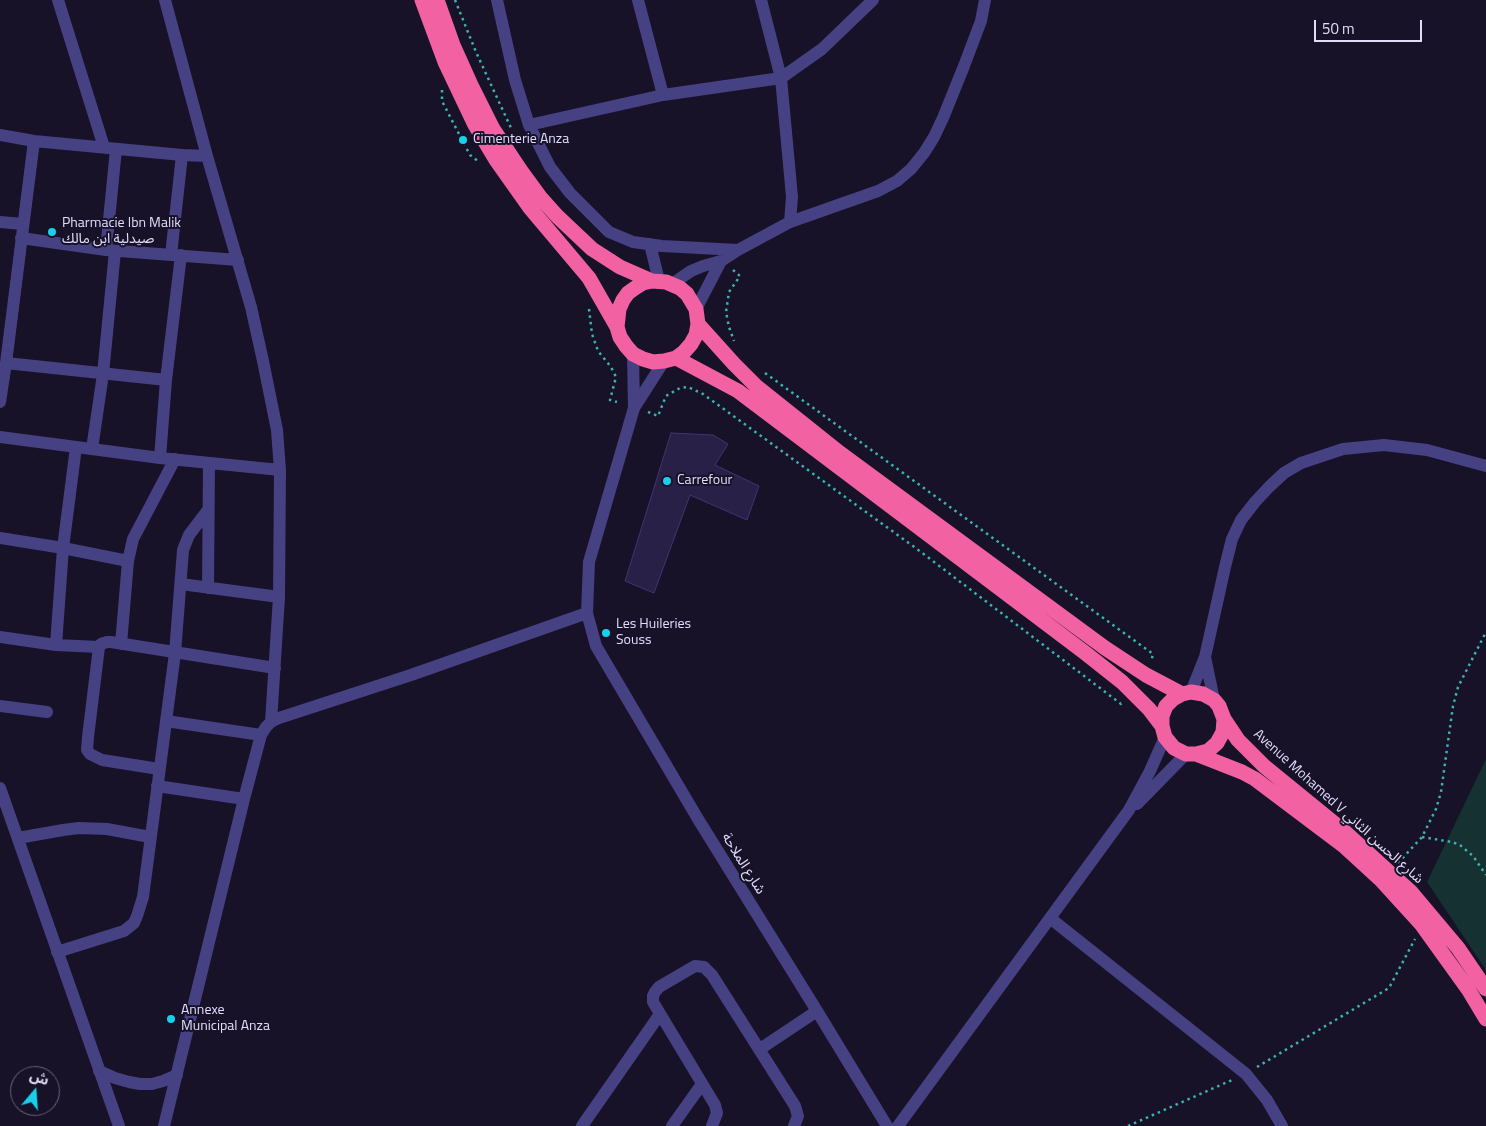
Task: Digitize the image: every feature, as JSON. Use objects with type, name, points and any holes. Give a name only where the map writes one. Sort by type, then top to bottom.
[{"type":"highway","points":[[422,0],[445,62],[475,125],[496,160],[530,208],[589,278],[626,346],[634,354],[653,362],[670,360],[684,352],[696,335],[698,324],[696,309],[687,294],[620,267],[592,248],[557,216],[521,171],[493,129],[457,53],[437,0]]},
{"type":"highway","points":[[617,327],[619,309],[628,293],[643,283],[661,282]]},
{"type":"highway","points":[[670,360],[738,391],[1084,652],[1149,709],[1174,748],[1191,754],[1208,751],[1217,743],[1223,732],[1224,719],[1219,706],[1214,700],[1203,694],[1186,693],[1146,675],[1105,648],[840,453],[756,386],[698,324]]},
{"type":"highway","points":[[1163,732],[1162,716],[1166,706],[1173,699],[1186,693]]},
{"type":"highway","name":"Avenue Mohamed V شارع الحسن الثاني","points":[[1224,719],[1238,740],[1264,766],[1345,832],[1411,892],[1458,948],[1486,989]]},
{"type":"highway","name":"Avenue Mohamed V شارع الحسن الثاني","points":[[1191,754],[1248,776],[1344,846],[1381,880],[1422,925],[1468,989],[1486,1019]]},
{"type":"street","points":[[58,0],[110,148],[110,250],[103,374],[92,449]]},
{"type":"street","points":[[165,0],[206,156],[251,307],[264,361],[277,430],[280,470],[279,597],[271,722]]},
{"type":"street","points":[[497,0],[515,80],[529,125],[550,167],[570,193],[609,232],[633,242],[738,250]]},
{"type":"street","points":[[638,0],[663,95]]},
{"type":"street","points":[[761,0],[781,78],[792,197],[790,222]]},
{"type":"street","points":[[529,125],[663,95],[781,78],[822,49],[873,0]]},
{"type":"street","points":[[650,244],[661,282],[721,261],[790,222],[878,191],[897,181],[911,169],[934,137],[977,30],[985,0]]},
{"type":"street","points":[[0,136],[34,141],[206,156]]},
{"type":"street","points":[[0,402],[34,141]]},
{"type":"street","points":[[160,458],[182,155]]},
{"type":"street","points":[[0,222],[22,224]]},
{"type":"street","points":[[21,238],[110,250],[238,260]]},
{"type":"street","points":[[696,309],[721,261]]},
{"type":"street","points":[[634,354],[634,408]]},
{"type":"street","points":[[634,408],[670,360]]},
{"type":"street","points":[[6,363],[166,380]]},
{"type":"street","name":"شارع الملاحة","points":[[634,408],[590,562],[587,613],[596,646],[701,824],[887,1126]]},
{"type":"street","points":[[0,437],[160,458],[280,470]]},
{"type":"street","points":[[1186,693],[1205,657],[1224,567],[1232,539],[1241,520],[1255,502],[1284,473],[1301,463],[1343,449],[1384,446],[1427,450],[1486,466]]},
{"type":"street","points":[[56,645],[62,548],[76,448]]},
{"type":"street","points":[[120,644],[128,561],[133,539],[175,459]]},
{"type":"street","points":[[208,588],[209,463]]},
{"type":"street","points":[[57,952],[124,931],[134,923],[143,897],[175,654],[181,584],[181,559],[185,542],[208,510]]},
{"type":"street","points":[[0,538],[128,561]]},
{"type":"street","points":[[181,584],[279,597]]},
{"type":"street","points":[[164,1126],[244,799],[261,735],[271,722],[587,613]]},
{"type":"street","points":[[0,637],[56,645],[99,647]]},
{"type":"street","points":[[159,768],[102,760],[90,754],[87,750],[99,647],[101,644],[107,642],[275,668]]},
{"type":"street","points":[[1205,657],[1214,700]]},
{"type":"street","points":[[0,706],[47,712]]},
{"type":"street","points":[[166,721],[261,735]]},
{"type":"street","points":[[898,1126],[1129,810],[1150,771],[1163,732]]},
{"type":"street","points":[[1129,810],[1191,754]]},
{"type":"street","points":[[157,786],[244,799]]},
{"type":"street","points":[[0,788],[119,1126]]},
{"type":"street","points":[[18,838],[79,828],[107,829],[150,837]]},
{"type":"street","points":[[1050,918],[1246,1074],[1267,1100],[1282,1126]]},
{"type":"street","points":[[712,1126],[716,1118],[717,1109],[653,1002],[653,996],[659,987],[695,966],[704,967],[712,975],[760,1049],[795,1106],[798,1116],[794,1126]]},
{"type":"street","points":[[760,1049],[817,1012]]},
{"type":"street","points":[[585,1125],[660,1014]]},
{"type":"street","points":[[99,1071],[115,1078],[140,1084],[163,1082],[178,1074]]},
{"type":"street","points":[[672,1126],[702,1084]]},
{"type":"path","points":[[721,261],[740,276],[728,292],[726,312],[735,344]]},
{"type":"path","points":[[588,305],[592,334],[598,351],[611,366],[616,377],[610,400],[617,402]]},
{"type":"path","points":[[762,370],[1153,654],[1146,675]]},
{"type":"path","points":[[648,412],[658,416],[666,396],[680,388],[688,387],[703,394],[917,550],[1121,704],[1133,693]]},
{"type":"path","points":[[1390,871],[1422,837],[1436,809],[1441,792],[1453,706],[1458,687],[1486,632]]},
{"type":"path","points":[[1422,837],[1460,845],[1473,856],[1486,875]]},
{"type":"path","points":[[1128,1126],[1246,1074],[1389,988],[1422,925]]},
{"type":"green space","points":[[1486,759],[1486,970],[1427,882]]},
{"type":"building","points":[[671,433],[713,435],[728,444],[715,465],[759,486],[747,520],[690,495],[654,593],[625,581]]},
{"type":"place","name":"Cimenterie Anza","points":[[463,140]]},
{"type":"place","name":"Pharmacie Ibn Malik صيدلية ابن مالك","points":[[52,232]]},
{"type":"place","name":"Carrefour","points":[[667,481]]},
{"type":"place","name":"Les Huileries Souss","points":[[606,633]]},
{"type":"place","name":"Annexe Municipal Anza","points":[[171,1019]]}]
